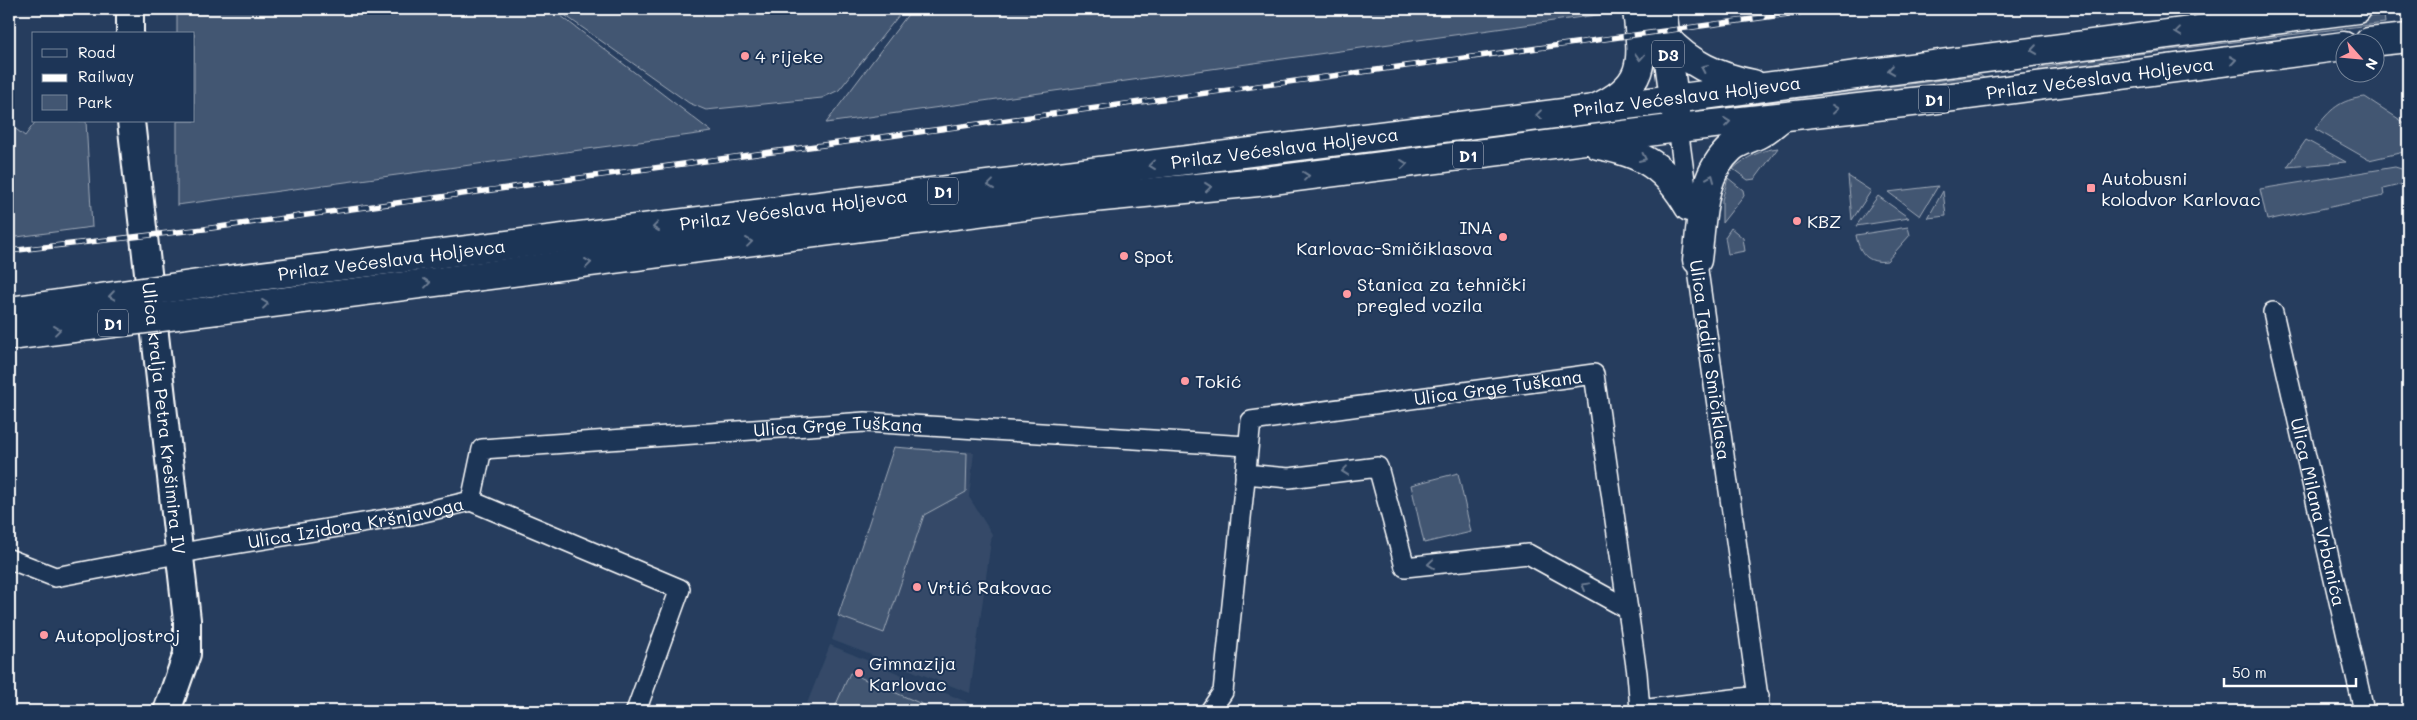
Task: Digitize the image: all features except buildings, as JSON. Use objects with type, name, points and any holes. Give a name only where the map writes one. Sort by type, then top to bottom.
[{"type":"main road","points":[[1596,108],[1615,99],[1624,92],[1637,74],[1640,64],[1640,45],[1637,9]]},
{"type":"main road","name":"Ulica Tadije Smičiklasa","points":[[1662,9],[1678,128]]},
{"type":"main road","name":"Prilaz Većeslava Holjevca","points":[[9,311],[212,282],[1674,99],[2358,9]]},
{"type":"main road","points":[[1666,38],[1679,52],[1703,68],[1733,79],[1767,86]]},
{"type":"main road","points":[[2384,40],[2408,38]]},
{"type":"main road","name":"Prilaz Većeslava Holjevca","points":[[9,336],[1072,200],[1258,182],[1786,114],[1939,98],[2334,47]]},
{"type":"main road","points":[[1697,260],[1704,202],[1714,169],[1733,147],[1758,134],[1786,114]]},
{"type":"main road","points":[[1579,141],[1628,152],[1653,163],[1671,180],[1689,207]]},
{"type":"street","points":[[130,9],[130,32]]},
{"type":"street","name":"Ulica kralja Petra Krešimira IV","points":[[131,122],[187,620],[187,654],[167,711]]},
{"type":"street","name":"Ulica Tadije Smičiklasa","points":[[1678,128],[1760,704]]},
{"type":"street","name":"Ulica Milana Vrbanića","points":[[2273,312],[2364,711]]},
{"type":"street","name":"Ulica Grge Tuškana","points":[[1210,711],[1223,692],[1251,421],[1594,374],[1641,710],[1760,704]]},
{"type":"street","name":"Ulica Grge Tuškana","points":[[471,501],[482,449],[865,422],[1247,446]]},
{"type":"street","points":[[1245,474],[1289,478],[1378,467],[1405,567],[1528,554],[1628,609]]},
{"type":"street","name":"Ulica Izidora Kršnjavoga","points":[[9,559],[55,577],[410,515],[471,501],[680,589],[636,711]]},
{"type":"shaded area","name":"Vrtić Rakovac","points":[[894,447],[974,452],[969,497],[992,534],[970,693],[832,640]]},
{"type":"shaded area","name":"Gimnazija Karlovac","points":[[830,645],[967,702],[963,711],[804,711]]},
{"type":"green space","points":[[177,9],[552,9],[712,132],[177,205],[177,122],[195,122],[195,32],[177,32]]},
{"type":"green space","name":"4 rijeke","points":[[556,9],[904,9],[839,90],[822,98],[706,110],[689,103]]},
{"type":"green space","points":[[912,9],[1625,9],[1625,11],[826,123]]},
{"type":"green space","points":[[2384,15],[2385,23],[2123,56],[2084,66],[2037,73],[2040,68],[2070,63],[2105,50]]},
{"type":"green space","points":[[1980,75],[1985,79],[1984,81],[1715,114],[1714,109]]},
{"type":"green space","points":[[2365,97],[2408,125],[2408,151],[2369,160],[2315,129],[2326,116],[2342,103]]},
{"type":"green space","points":[[35,122],[86,122],[92,227],[9,238],[9,124],[25,136]]},
{"type":"green space","points":[[2306,140],[2346,162],[2287,167]]},
{"type":"green space","points":[[1778,148],[1755,179],[1748,180],[1733,169],[1754,155]]},
{"type":"green space","points":[[2395,167],[2408,171],[2408,183],[2383,189],[2384,196],[2267,220],[2260,189]]},
{"type":"green space","points":[[1848,176],[1871,191],[1852,220]]},
{"type":"green space","points":[[1728,178],[1743,190],[1744,195],[1722,223],[1722,200]]},
{"type":"green space","points":[[1938,186],[1920,216],[1888,192]]},
{"type":"green space","points":[[1943,191],[1946,216],[1928,218]]},
{"type":"green space","points":[[1878,196],[1909,218],[1856,226]]},
{"type":"green space","points":[[1908,227],[1910,235],[1887,261],[1869,259],[1859,247],[1856,235]]},
{"type":"green space","points":[[1731,228],[1743,238],[1745,251],[1728,254],[1725,237]]},
{"type":"green space","points":[[894,447],[967,453],[966,492],[924,515],[884,633],[838,616]]},
{"type":"green space","points":[[1458,473],[1471,532],[1424,543],[1411,485]]},
{"type":"green space","points":[[850,673],[924,705],[921,711],[833,711]]},
{"type":"railway","points":[[9,251],[204,229],[1826,9]]},
{"type":"place","name":"4 rijeke","points":[[745,56]]},
{"type":"place","name":"Autobusni kolodvor Karlovac","points":[[2091,188]]},
{"type":"place","name":"KBZ","points":[[1797,221]]},
{"type":"place","name":"INA Karlovac-Smičiklasova","points":[[1503,237]]},
{"type":"place","name":"Spot","points":[[1124,256]]},
{"type":"place","name":"Stanica za tehnički pregled vozila","points":[[1347,294]]},
{"type":"place","name":"Tokić","points":[[1185,381]]},
{"type":"place","name":"Vrtić Rakovac","points":[[917,587]]},
{"type":"place","name":"Autopoljostroj","points":[[44,635]]},
{"type":"place","name":"Gimnazija Karlovac","points":[[859,673]]}]
